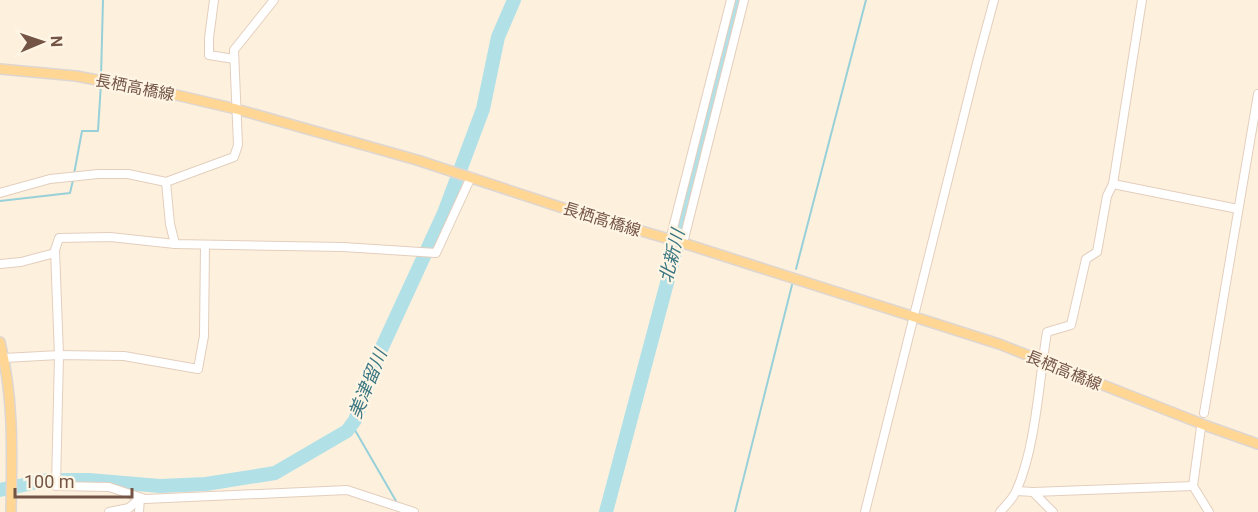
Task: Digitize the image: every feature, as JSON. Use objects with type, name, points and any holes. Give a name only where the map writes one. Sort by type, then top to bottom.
[{"type":"main road","name":"長栖高橋線","points":[[0,69],[76,76],[172,94],[431,164],[575,212],[676,241],[915,316],[1042,361],[1258,444]]},
{"type":"main road","points":[[0,342],[12,429],[11,512]]},
{"type":"street","points":[[214,0],[209,55],[234,59]]},
{"type":"street","points":[[0,193],[51,179],[98,174],[128,174],[166,182],[234,157],[238,146],[234,50],[274,0]]},
{"type":"street","points":[[676,241],[731,0]]},
{"type":"street","points":[[676,241],[744,0]]},
{"type":"street","points":[[865,512],[994,0]]},
{"type":"street","points":[[1000,512],[1017,491],[1030,447],[1047,332],[1071,326],[1086,259],[1097,252],[1107,196],[1113,184],[1142,0]]},
{"type":"street","points":[[1203,413],[1258,94]]},
{"type":"street","points":[[414,512],[347,490],[144,499],[109,487],[56,486],[58,355],[55,253],[58,238],[110,237],[205,246],[343,247],[436,253],[471,177]]},
{"type":"street","points":[[166,182],[170,224],[175,244]]},
{"type":"street","points":[[1113,184],[1238,209]]},
{"type":"street","points":[[4,358],[58,355],[124,356],[198,369],[204,336],[205,246]]},
{"type":"street","points":[[0,264],[21,262],[55,253]]},
{"type":"street","points":[[1201,428],[1193,486],[1209,512]]},
{"type":"street","points":[[1017,491],[1193,486]]},
{"type":"street","points":[[1034,492],[1053,512]]},
{"type":"street","points":[[109,512],[129,508],[140,498]]},
{"type":"street","points":[[139,512],[140,498]]},
{"type":"waterway","points":[[101,77],[103,0]]},
{"type":"waterway","name":"美津留川","points":[[0,490],[48,480],[89,480],[160,486],[206,484],[275,473],[347,431],[355,420],[378,356],[444,213],[483,109],[498,37],[514,0]]},
{"type":"waterway","name":"北新川","points":[[606,512],[680,234],[737,0]]},
{"type":"waterway","points":[[796,269],[866,0]]},
{"type":"waterway","points":[[74,174],[82,131],[98,131],[101,83]]},
{"type":"waterway","points":[[0,201],[70,193],[73,180]]},
{"type":"waterway","points":[[735,512],[792,285]]},
{"type":"waterway","points":[[352,425],[396,501]]}]
